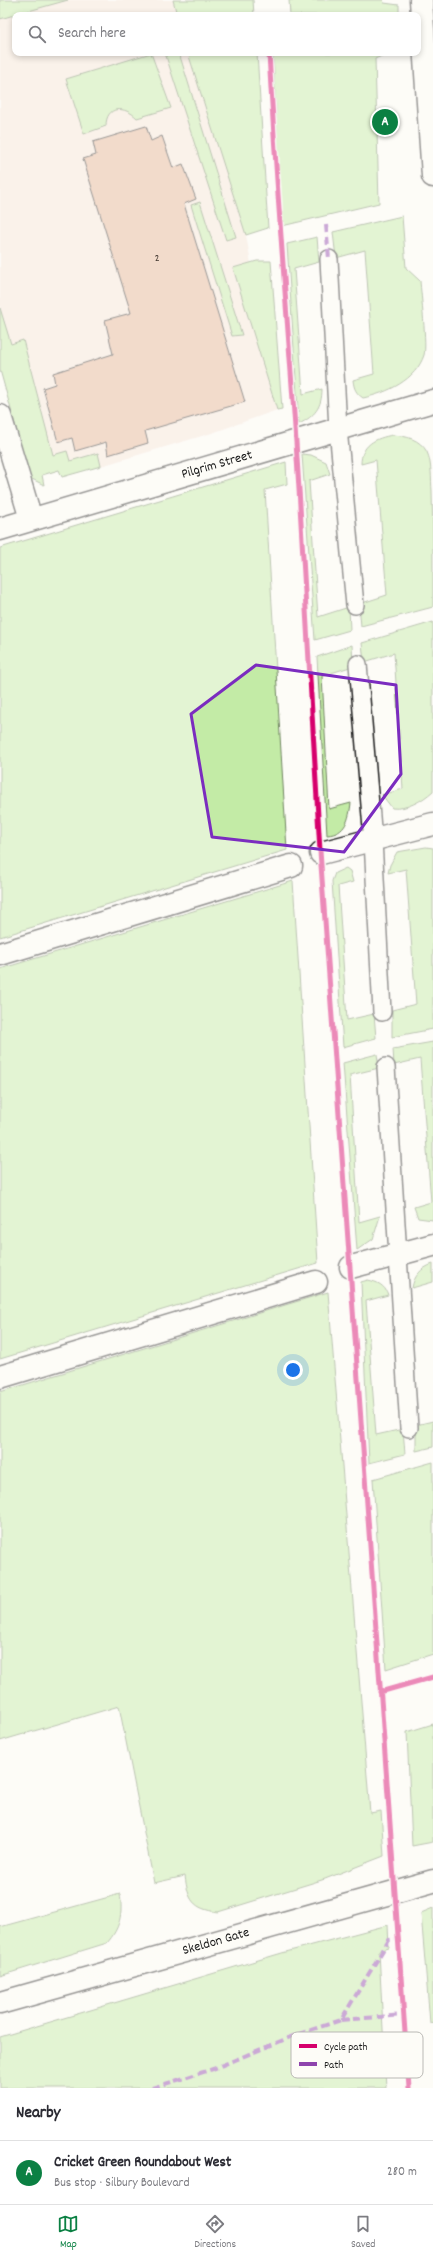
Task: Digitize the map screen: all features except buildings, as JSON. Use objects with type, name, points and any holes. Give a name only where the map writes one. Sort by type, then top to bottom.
[{"type":"street","points":[[422,0],[433,176]]},
{"type":"street","name":"Pilgrim Street","points":[[0,529],[433,401]]},
{"type":"street","points":[[0,416],[31,519]]},
{"type":"street","points":[[321,853],[433,824]]},
{"type":"street","points":[[0,954],[292,866]]},
{"type":"street","points":[[351,1267],[433,1245]]},
{"type":"street","points":[[0,1377],[316,1282]]},
{"type":"street","name":"Skeldon Gate","points":[[0,2003],[427,1883]]},
{"type":"lane","points":[[329,259],[338,429],[355,605]]},
{"type":"lane","points":[[358,664],[373,840],[382,1012]]},
{"type":"lane","points":[[386,1067],[409,1428]]},
{"type":"highlighted area","points":[[256,665],[396,685],[401,774],[344,852],[212,837],[191,714]]},
{"type":"shaded area","points":[[22,0],[176,0],[180,12],[12,12],[12,56],[193,56],[246,235],[277,410],[212,433],[101,466],[60,470],[30,478],[0,370],[0,5]]},
{"type":"green space","points":[[0,0],[68,0],[25,12],[12,12],[12,16],[0,19]]},
{"type":"green space","points":[[173,0],[253,0],[254,12],[176,12]]},
{"type":"green space","points":[[289,0],[383,0],[384,3],[399,5],[399,12],[290,12]]},
{"type":"green space","points":[[141,56],[152,56],[171,108],[137,118],[127,111],[113,111],[109,114],[106,126],[84,134],[66,79]]},
{"type":"green space","points":[[166,56],[180,56],[236,237],[226,240]]},
{"type":"green space","points":[[189,56],[257,56],[268,228],[246,235]]},
{"type":"green space","points":[[273,56],[382,56],[375,59],[379,203],[282,226]]},
{"type":"green space","points":[[200,202],[242,335],[232,336],[191,205]]},
{"type":"green space","points":[[402,216],[406,268],[420,281],[424,331],[424,355],[414,372],[400,384],[382,393],[363,398],[356,390],[353,380],[374,374],[365,250],[336,258],[333,232]]},
{"type":"green space","points":[[317,237],[319,262],[294,269],[303,394],[322,389],[322,395],[319,406],[313,414],[299,424],[287,244]]},
{"type":"green space","points":[[257,261],[271,261],[282,409],[277,410],[233,268]]},
{"type":"green space","points":[[0,308],[11,344],[23,340],[53,455],[67,451],[70,461],[98,453],[101,466],[62,477],[59,470],[42,475],[44,485],[30,478],[0,370]]},
{"type":"green space","points":[[393,435],[408,437],[417,441],[427,452],[430,461],[433,607],[361,626],[359,604],[387,595],[376,460],[361,464],[362,457],[366,447],[375,440]]},
{"type":"green space","points":[[302,454],[311,455],[326,462],[330,474],[309,481],[318,617],[349,607],[350,630],[315,640]]},
{"type":"green space","points":[[286,462],[287,484],[265,490],[287,850],[0,937],[0,548]]},
{"type":"green space","points":[[433,622],[433,791],[414,804],[403,808],[392,808],[382,795],[403,789],[394,653],[364,662],[362,643]]},
{"type":"green space","points":[[352,645],[353,666],[322,676],[329,809],[351,803],[348,820],[342,829],[333,834],[327,835],[317,657]]},
{"type":"green space","points":[[426,847],[433,848],[433,1029],[392,1037],[392,1010],[416,1004],[406,869],[388,873],[390,865],[397,852]]},
{"type":"green space","points":[[346,868],[350,871],[353,882],[338,886],[347,1020],[374,1014],[376,1038],[343,1047],[332,881],[335,873]]},
{"type":"green space","points":[[293,881],[318,1263],[0,1359],[0,969]]},
{"type":"green space","points":[[433,1042],[433,1220],[418,1218],[414,1207],[431,1202],[420,1059],[394,1065],[393,1049]]},
{"type":"green space","points":[[377,1054],[379,1068],[350,1075],[359,1222],[380,1216],[373,1239],[357,1250],[343,1063]]},
{"type":"green space","points":[[433,1264],[433,1282],[412,1288],[414,1280],[419,1273]]},
{"type":"green space","points":[[368,1280],[380,1284],[388,1295],[366,1301],[376,1435],[403,1429],[405,1454],[369,1463],[361,1282]]},
{"type":"green space","points":[[328,1292],[370,1813],[381,1811],[384,1856],[325,1879],[218,1912],[210,1911],[197,1906],[193,1902],[188,1891],[185,1876],[154,1883],[119,1706],[0,1741],[0,1392]]},
{"type":"green space","points":[[433,1421],[433,1447],[416,1451],[416,1425]]},
{"type":"green space","points":[[433,1462],[433,1654],[386,1669],[373,1479]]},
{"type":"green space","points":[[433,1724],[433,1842],[412,1846],[407,1732]]},
{"type":"green space","points":[[120,1894],[120,1920],[115,1932],[107,1943],[0,1976],[0,1927]]},
{"type":"green space","points":[[433,1908],[433,2022],[430,2023],[421,1913]]},
{"type":"green space","points":[[388,1925],[389,1948],[379,1951],[383,2032],[291,2032],[291,2078],[385,2078],[386,2088],[0,2088],[0,2037],[282,1953]]},
{"type":"marked path","points":[[326,225],[329,259]]},
{"type":"marked path","points":[[305,2032],[341,2020],[389,1940],[399,1939]]},
{"type":"marked path","points":[[341,2020],[404,2015]]},
{"type":"marked path","points":[[152,2088],[213,2069],[291,2037]]},
{"type":"cycle path","points":[[269,56],[296,442],[320,851],[405,2032]]},
{"type":"cycle path","points":[[380,1692],[433,1677]]},
{"type":"cycle path","points":[[408,2078],[409,2088]]},
{"type":"place","name":"Cricket Green Roundabout West","points":[[385,122]]}]
